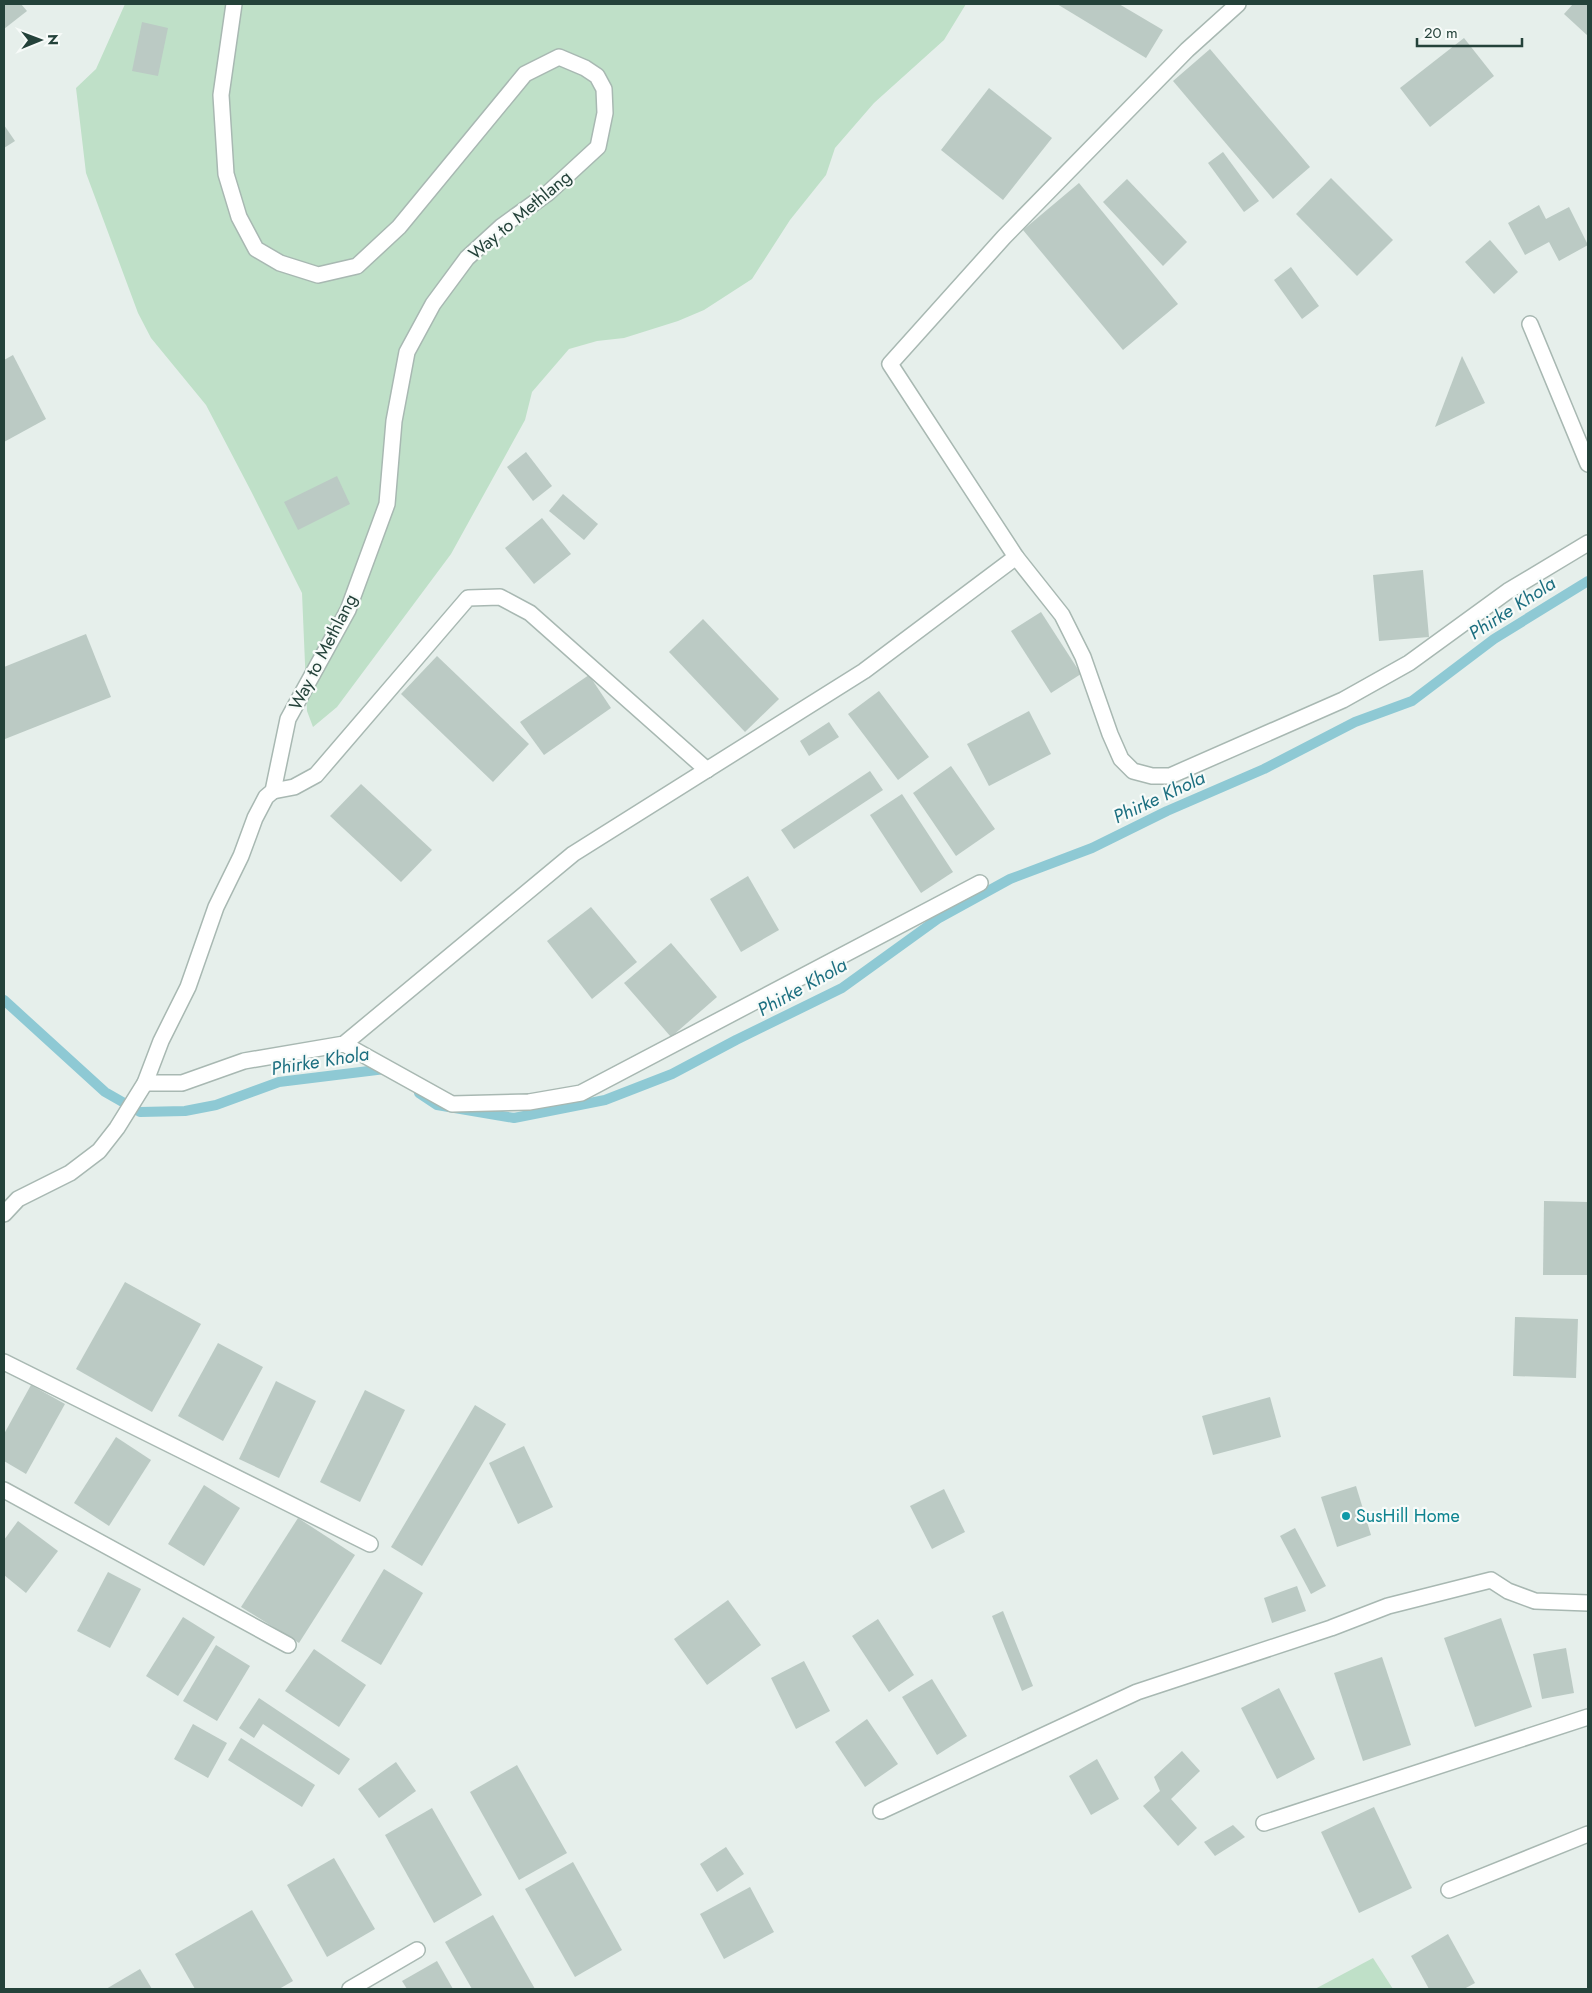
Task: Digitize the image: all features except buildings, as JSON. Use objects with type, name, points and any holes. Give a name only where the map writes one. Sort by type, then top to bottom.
[{"type":"street","name":"Way to Methlang","points":[[4,1214],[18,1199],[70,1173],[100,1151],[145,1083],[161,1041],[188,987],[216,907],[241,856],[255,818],[266,797],[273,791],[288,719],[348,610],[387,504],[394,421],[407,352],[433,304],[467,258],[502,226],[548,193],[598,147],[605,113],[604,89],[597,76],[586,68],[559,57],[525,74],[400,227],[357,266],[318,275],[280,263],[256,249],[239,217],[226,174],[221,95],[234,4]]},
{"type":"street","points":[[1238,4],[1187,50],[1004,236],[890,364],[1016,557],[1062,615],[1083,657],[1121,759],[1133,771],[1152,776],[1170,776],[1344,700],[1409,663],[1508,591],[1588,543]]},
{"type":"street","points":[[1530,324],[1588,464]]},
{"type":"street","points":[[145,1083],[182,1083],[244,1061],[344,1044],[573,854],[864,671],[1016,557]]},
{"type":"street","points":[[273,791],[294,787],[316,775],[468,598],[500,597],[530,613],[707,770]]},
{"type":"street","points":[[344,1044],[452,1104],[529,1102],[581,1093],[980,883]]},
{"type":"street","points":[[4,1362],[370,1544]]},
{"type":"street","points":[[4,1490],[288,1645]]},
{"type":"street","points":[[880,1811],[1137,1692],[1331,1628],[1388,1606],[1491,1580],[1508,1591],[1535,1600],[1588,1603]]},
{"type":"street","points":[[1264,1823],[1588,1718]]},
{"type":"street","points":[[1449,1890],[1588,1834]]},
{"type":"street","points":[[350,1989],[417,1950]]},
{"type":"green space","points":[[125,4],[966,4],[944,40],[874,103],[835,148],[826,175],[790,220],[752,279],[704,310],[678,321],[624,338],[597,341],[569,349],[532,392],[525,420],[451,554],[337,707],[313,727],[307,711],[302,593],[206,405],[151,338],[138,313],[86,173],[76,88],[96,69]]},
{"type":"green space","points":[[1373,1958],[1393,1989],[1315,1989]]},
{"type":"waterway","name":"Phirke Khola","points":[[419,1093],[437,1105],[514,1118],[605,1100],[672,1074],[842,988],[939,918],[1010,879],[1092,848],[1167,811],[1264,769],[1355,722],[1412,701],[1494,639],[1588,581]]},
{"type":"waterway","name":"Phirke Khola","points":[[4,1000],[105,1092],[140,1112],[185,1111],[216,1105],[279,1082],[385,1069],[388,1072]]},
{"type":"place","name":"SusHill Home","points":[[1346,1516]]}]
